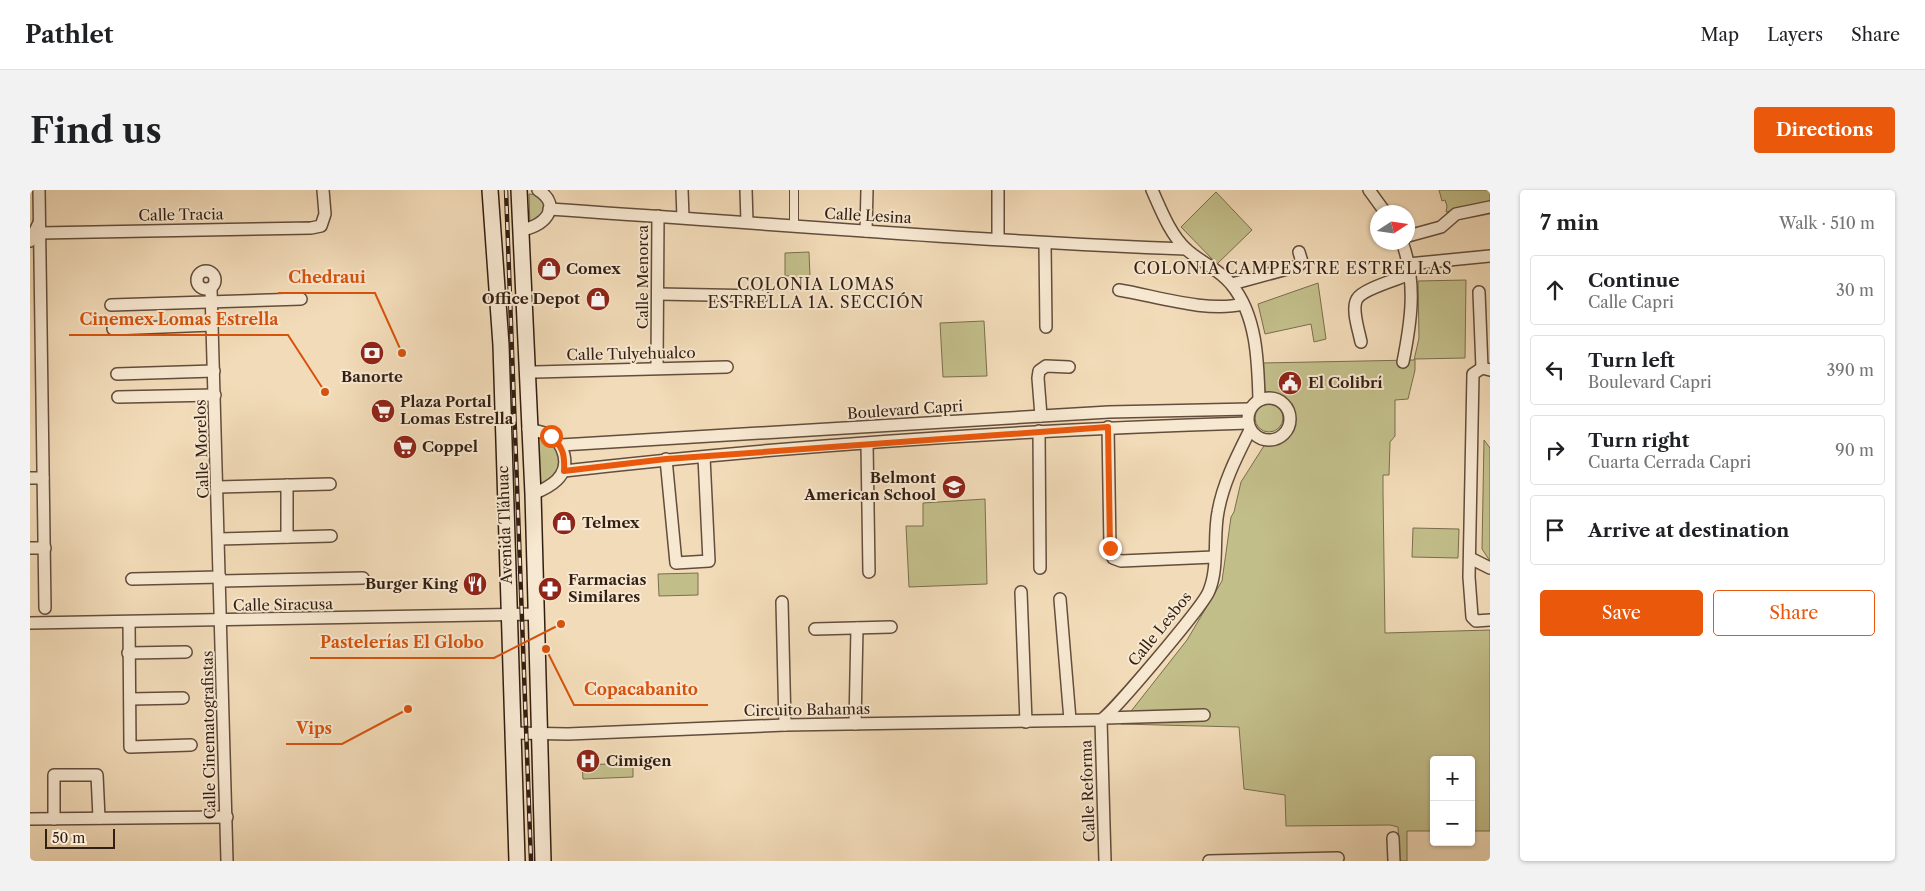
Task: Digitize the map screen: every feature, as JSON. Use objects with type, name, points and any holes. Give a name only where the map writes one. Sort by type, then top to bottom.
[{"type":"main road","name":"Avenida Tláhuac","points":[[490,190],[501,345],[517,861]]},
{"type":"main road","name":"Avenida Tláhuac","points":[[519,190],[532,494],[543,861]]},
{"type":"street","points":[[39,190],[40,228],[35,260],[36,406],[43,478],[45,608]]},
{"type":"street","name":"Calle Tracia","points":[[40,228],[311,228],[321,226],[325,214],[324,190]]},
{"type":"street","points":[[520,230],[535,228],[542,223],[549,209],[547,200],[538,190]]},
{"type":"street","points":[[682,190],[682,217]]},
{"type":"street","points":[[746,190],[747,222]]},
{"type":"street","points":[[794,190],[794,228]]},
{"type":"street","points":[[866,231],[867,190]]},
{"type":"street","points":[[998,190],[998,238]]},
{"type":"street","points":[[1152,190],[1168,223],[1186,249],[1232,284],[1243,304],[1254,339],[1259,400]]},
{"type":"street","points":[[1369,190],[1380,205]]},
{"type":"street","points":[[1415,234],[1441,227],[1456,214],[1490,207]]},
{"type":"street","name":"Calle Lesina","points":[[549,209],[747,222],[794,228],[998,238],[1044,244],[1186,249]]},
{"type":"street","name":"Calle Menorca","points":[[657,368],[658,216]]},
{"type":"street","points":[[30,241],[40,228]]},
{"type":"street","points":[[1044,244],[1046,327]]},
{"type":"street","points":[[1403,362],[1412,315],[1409,269],[1404,250]]},
{"type":"street","points":[[1232,284],[1298,266],[1302,262],[1300,252]]},
{"type":"street","points":[[1361,342],[1355,307],[1356,299],[1363,292],[1409,269],[1490,256]]},
{"type":"street","name":"Calle Morelos","points":[[211,289],[221,609]]},
{"type":"street","points":[[1119,290],[1191,305],[1234,306],[1243,304]]},
{"type":"street","points":[[1479,292],[1482,371],[1470,558],[1470,612],[1476,621],[1490,620]]},
{"type":"street","points":[[658,294],[763,296]]},
{"type":"street","points":[[111,305],[301,300]]},
{"type":"street","points":[[113,329],[212,324]]},
{"type":"street","points":[[1041,416],[1038,378],[1040,371],[1046,366],[1069,366]]},
{"type":"street","name":"Calle Tulyehualco","points":[[534,372],[728,367]]},
{"type":"street","points":[[117,374],[214,371]]},
{"type":"street","points":[[118,397],[215,395]]},
{"type":"street","points":[[1273,398],[1279,401],[1288,411],[1289,425],[1281,437],[1268,441],[1255,436],[1249,427],[1250,409],[1259,400],[1273,398]]},
{"type":"street","name":"Boulevard Capri","points":[[562,445],[1109,412],[1250,409]]},
{"type":"street","points":[[1108,427],[1110,548],[1113,558],[1121,561],[1214,557]]},
{"type":"street","name":"Boulevard Capri","points":[[564,471],[666,459],[1039,431],[1108,427],[1249,427]]},
{"type":"street","name":"Calle Lesbos","points":[[1103,719],[1159,656],[1209,593],[1218,511],[1224,487],[1249,427]]},
{"type":"street","points":[[528,430],[551,436],[562,445],[565,458],[564,471],[548,486],[532,494]]},
{"type":"street","points":[[1039,431],[1040,568]]},
{"type":"street","points":[[867,444],[869,572]]},
{"type":"street","points":[[666,459],[676,563],[709,561],[704,457]]},
{"type":"street","points":[[30,478],[43,478]]},
{"type":"street","points":[[218,487],[330,484]]},
{"type":"street","points":[[287,485],[287,537]]},
{"type":"street","points":[[219,539],[331,536]]},
{"type":"street","points":[[30,548],[45,548]]},
{"type":"street","points":[[1470,558],[1490,568]]},
{"type":"street","points":[[132,579],[363,578]]},
{"type":"street","points":[[1021,592],[1026,722]]},
{"type":"street","points":[[1060,599],[1070,720]]},
{"type":"street","points":[[782,602],[785,725]]},
{"type":"street","name":"Calle Cinematografistas","points":[[221,609],[227,861]]},
{"type":"street","name":"Calle Siracusa","points":[[30,624],[536,614]]},
{"type":"street","points":[[129,622],[130,747],[191,745]]},
{"type":"street","points":[[815,629],[891,627]]},
{"type":"street","points":[[856,724],[857,628]]},
{"type":"street","points":[[128,652],[186,652]]},
{"type":"street","points":[[130,699],[183,698]]},
{"type":"street","name":"Circuito Bahamas","points":[[513,733],[568,734],[785,725],[1026,722],[1204,715]]},
{"type":"street","name":"Calle Reforma","points":[[1103,719],[1105,861]]},
{"type":"street","points":[[54,819],[54,775],[97,775],[99,818]]},
{"type":"street","points":[[30,819],[227,817]]},
{"type":"street","points":[[1394,838],[1394,861]]},
{"type":"street","points":[[1209,861],[1338,858]]},
{"type":"shaded area","points":[[1439,190],[1490,190],[1490,205],[1446,212],[1447,206],[1445,200],[1442,201]]},
{"type":"shaded area","points":[[1216,192],[1252,230],[1217,264],[1181,227]]},
{"type":"shaded area","points":[[529,194],[540,195],[553,206],[530,228]]},
{"type":"shaded area","points":[[809,252],[810,277],[791,278],[791,276],[785,276],[785,253]]},
{"type":"shaded area","points":[[1466,280],[1465,358],[1415,359],[1415,370],[1408,399],[1395,400],[1395,436],[1390,442],[1389,475],[1383,475],[1385,633],[1490,630],[1490,831],[1475,831],[1475,756],[1430,756],[1430,831],[1407,831],[1407,861],[1400,861],[1398,827],[1390,825],[1286,826],[1285,795],[1244,789],[1239,727],[1121,724],[1187,640],[1222,581],[1231,517],[1234,512],[1241,482],[1267,441],[1285,433],[1289,426],[1290,418],[1288,411],[1276,400],[1266,398],[1262,363],[1414,360],[1419,338],[1418,281]]},
{"type":"shaded area","points":[[1318,283],[1326,339],[1314,342],[1311,324],[1265,334],[1258,304]]},
{"type":"shaded area","points":[[984,321],[987,376],[943,377],[940,323]]},
{"type":"shaded area","points":[[1269,404],[1279,408],[1283,418],[1279,428],[1269,432],[1259,428],[1255,418],[1259,408]]},
{"type":"shaded area","points":[[533,434],[542,435],[555,444],[562,467],[548,482],[535,489]]},
{"type":"shaded area","points":[[1484,440],[1490,448],[1490,561],[1482,549]]},
{"type":"shaded area","points":[[985,499],[987,584],[909,587],[906,526],[923,526],[923,503]]},
{"type":"shaded area","points":[[1413,528],[1459,529],[1458,558],[1412,557]]},
{"type":"shaded area","points":[[698,573],[698,595],[659,596],[658,574]]},
{"type":"shaded area","points":[[633,763],[633,777],[583,779],[582,765]]},
{"type":"railway","points":[[506,190],[531,861]]},
{"type":"place","name":"Comex","points":[[549,269]]},
{"type":"place","name":"Office Depot","points":[[598,299]]},
{"type":"place","name":"Banorte","points":[[372,353]]},
{"type":"place","name":"Chedraui","points":[[402,353]]},
{"type":"place","name":"El Colibrí","points":[[1290,383]]},
{"type":"place","name":"Cinemex Lomas Estrella","points":[[325,392]]},
{"type":"place","name":"Plaza Portal Lomas Estrella","points":[[383,411]]},
{"type":"place","name":"Coppel","points":[[405,447]]},
{"type":"place","name":"Belmont American School","points":[[954,487]]},
{"type":"place","name":"Telmex","points":[[564,523]]},
{"type":"place","name":"Burger King","points":[[475,584]]},
{"type":"place","name":"Farmacias Similares","points":[[550,589]]},
{"type":"place","name":"Pastelerías El Globo","points":[[561,624]]},
{"type":"place","name":"Copacabanito","points":[[546,649]]},
{"type":"place","name":"Vips","points":[[408,709]]},
{"type":"place","name":"Cimigen","points":[[588,761]]},
{"type":"district","name":"COLONIA CAMPESTRE ESTRELLAS","points":[[1293,268]]},
{"type":"district","name":"COLONIA LOMAS ESTRELLA 1A. SECCIÓN","points":[[816,293]]},
{"type":"route","points":[[551,436],[562,445],[565,458],[564,471],[666,459],[1108,427],[1110,548]]}]
